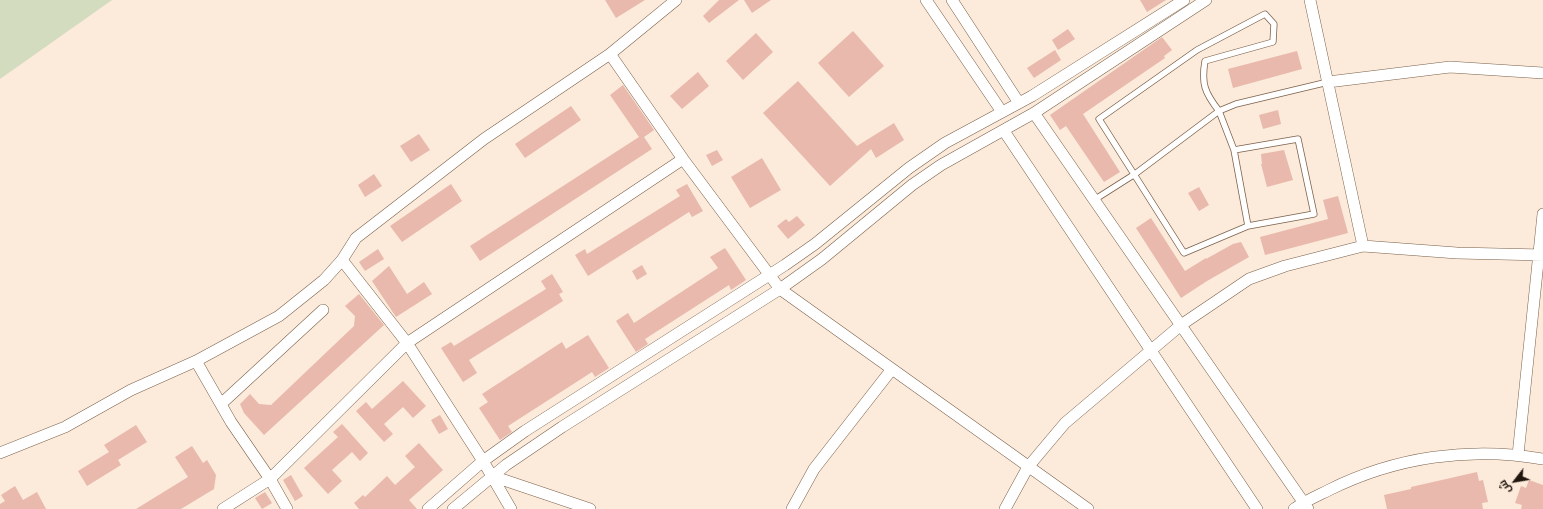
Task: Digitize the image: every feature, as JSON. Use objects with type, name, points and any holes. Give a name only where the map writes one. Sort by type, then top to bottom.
[{"type":"street","points":[[0,453],[65,427],[131,390],[196,361],[279,316],[324,280],[342,260],[356,238],[471,149],[610,54],[676,0]]},
{"type":"street","points":[[926,0],[1002,112]]},
{"type":"street","points":[[952,0],[1019,103]]},
{"type":"street","points":[[428,509],[483,461],[525,431],[771,275],[815,244],[909,168],[945,143],[1032,96],[1184,0]]},
{"type":"street","points":[[453,509],[492,476],[562,427],[780,289],[822,259],[912,185],[941,165],[1034,113],[1206,0]]},
{"type":"street","points":[[1310,0],[1363,246]]},
{"type":"street","points":[[610,54],[684,159],[780,289],[1088,509]]},
{"type":"street","points":[[1328,82],[1450,67],[1543,73]]},
{"type":"street","points":[[1034,113],[1306,506]]},
{"type":"street","points":[[1004,130],[1257,509]]},
{"type":"street","points":[[223,509],[270,480],[407,343],[684,159]]},
{"type":"street","points":[[1518,454],[1541,255],[1543,214]]},
{"type":"street","points":[[1005,509],[1028,467],[1066,423],[1180,325],[1249,279],[1285,266],[1363,246],[1457,253],[1541,255]]},
{"type":"street","points":[[342,260],[407,343],[483,461],[511,509]]},
{"type":"street","points":[[221,404],[323,310]]},
{"type":"street","points":[[196,361],[231,422],[270,480],[287,509]]},
{"type":"street","points":[[792,509],[814,469],[892,369]]},
{"type":"street","points":[[1294,509],[1306,506],[1355,477],[1410,461],[1464,453],[1518,454],[1543,459]]},
{"type":"street","points":[[492,476],[590,509]]},
{"type":"lane","points":[[1234,150],[1298,139],[1314,214],[1248,226],[1184,252],[1099,119],[1197,50],[1265,14],[1274,24],[1273,42],[1205,62],[1202,76],[1207,96],[1218,111],[1234,150],[1248,226]]},
{"type":"lane","points":[[1094,200],[1135,174],[1218,111],[1236,104],[1328,82]]},
{"type":"green space","points":[[0,0],[112,0],[0,79]]},
{"type":"building","points":[[605,0],[645,0],[616,18]]},
{"type":"building","points":[[719,0],[739,0],[709,23],[703,16]]},
{"type":"building","points":[[744,0],[771,0],[752,13]]},
{"type":"building","points":[[1140,0],[1166,0],[1147,12]]},
{"type":"building","points":[[1068,29],[1075,39],[1058,50],[1052,40]]},
{"type":"building","points":[[853,31],[884,66],[849,97],[818,63]]},
{"type":"building","points":[[756,33],[773,52],[743,80],[726,61]]},
{"type":"building","points":[[1162,37],[1172,50],[1164,56],[1165,58],[1083,114],[1120,172],[1104,182],[1066,126],[1060,130],[1050,115]]},
{"type":"building","points":[[1055,50],[1061,60],[1034,78],[1027,68]]},
{"type":"building","points":[[1297,51],[1302,69],[1233,88],[1228,69]]},
{"type":"building","points":[[698,72],[709,86],[682,109],[670,96]]},
{"type":"building","points":[[798,81],[857,146],[894,123],[904,140],[876,158],[871,149],[830,186],[763,113]]},
{"type":"building","points":[[623,85],[654,130],[644,137],[652,149],[480,261],[470,246],[639,137],[610,95]]},
{"type":"building","points":[[571,106],[581,120],[525,158],[515,144]]},
{"type":"building","points":[[1278,110],[1281,124],[1263,129],[1259,115]]},
{"type":"building","points":[[419,134],[430,150],[411,162],[400,146]]},
{"type":"building","points":[[717,150],[723,160],[712,166],[706,155]]},
{"type":"building","points":[[1284,150],[1293,180],[1267,187],[1261,164],[1261,154]]},
{"type":"building","points":[[762,158],[781,190],[750,208],[731,177]]},
{"type":"building","points":[[374,174],[382,186],[365,197],[358,185]]},
{"type":"building","points":[[451,184],[462,201],[402,242],[390,226]]},
{"type":"building","points":[[687,184],[703,211],[692,217],[689,212],[588,276],[575,255],[585,249],[587,254],[680,196],[676,190]]},
{"type":"building","points":[[1199,187],[1209,205],[1199,211],[1188,193]]},
{"type":"building","points":[[1338,196],[1348,233],[1265,255],[1260,237],[1328,219],[1323,200]]},
{"type":"building","points":[[797,216],[805,225],[788,239],[777,226],[786,219],[789,222]]},
{"type":"building","points":[[1151,218],[1185,271],[1233,244],[1241,242],[1249,257],[1181,298],[1136,228]]},
{"type":"building","points":[[725,248],[746,280],[731,290],[729,285],[645,339],[648,344],[636,352],[616,321],[628,313],[634,323],[718,268],[710,257]]},
{"type":"building","points":[[378,249],[384,259],[365,271],[359,262]]},
{"type":"building","points":[[642,265],[647,274],[637,280],[632,271]]},
{"type":"building","points":[[389,266],[407,294],[424,282],[432,294],[396,317],[372,281]]},
{"type":"building","points":[[552,274],[563,292],[559,294],[563,301],[469,360],[477,373],[463,382],[441,348],[451,342],[454,346],[546,289],[541,281]]},
{"type":"building","points":[[359,294],[384,325],[264,435],[244,413],[240,404],[250,394],[259,404],[271,405],[354,326],[355,316],[345,306]]},
{"type":"building","points":[[588,335],[609,368],[595,377],[592,372],[508,426],[512,432],[500,440],[479,408],[488,402],[482,394],[562,342],[566,349]]},
{"type":"building","points":[[403,381],[426,406],[413,418],[403,407],[384,424],[393,434],[384,442],[356,411],[366,402],[372,409]]},
{"type":"building","points":[[440,415],[448,429],[439,434],[431,420]]},
{"type":"building","points":[[342,424],[368,453],[360,461],[352,452],[332,470],[342,481],[328,494],[304,468],[338,437],[333,432]]},
{"type":"building","points":[[136,425],[147,442],[118,460],[121,465],[87,486],[78,471],[109,452],[104,445]]},
{"type":"building","points":[[419,443],[443,470],[409,500],[417,509],[359,509],[354,503],[363,495],[365,497],[387,476],[395,485],[415,467],[405,456]]},
{"type":"building","points":[[192,446],[203,463],[207,460],[216,475],[214,489],[181,509],[136,509],[188,477],[175,457]]},
{"type":"building","points":[[1477,472],[1479,481],[1483,480],[1488,502],[1482,503],[1483,509],[1387,509],[1384,495],[1411,489],[1411,487]]},
{"type":"building","points":[[291,475],[303,496],[295,501],[283,480]]},
{"type":"building","points":[[1529,480],[1543,485],[1543,509],[1521,509],[1522,505],[1515,503],[1521,486],[1526,488]]},
{"type":"building","points":[[15,486],[23,500],[37,492],[46,509],[0,509],[0,504],[5,501],[1,495]]},
{"type":"building","points":[[265,492],[272,503],[262,509],[255,498]]}]
